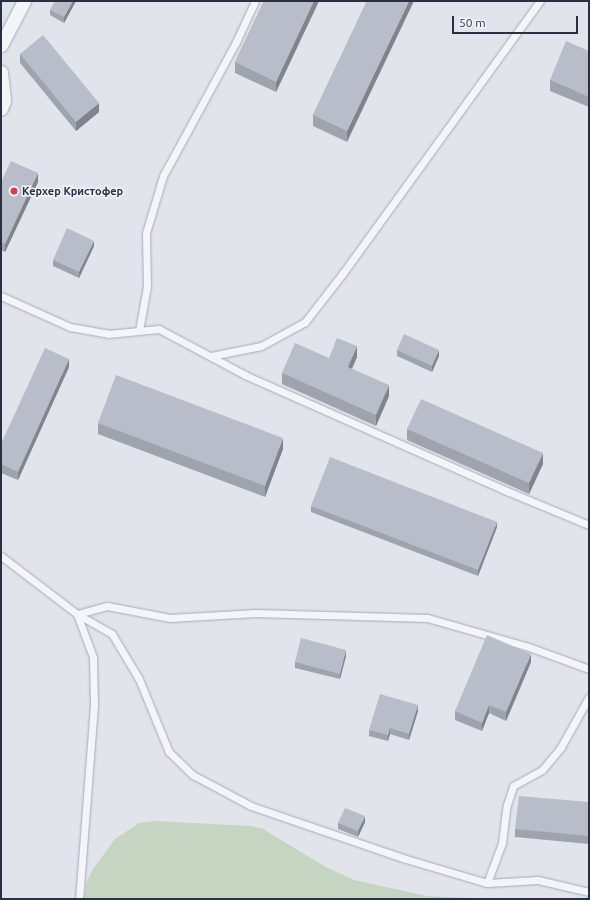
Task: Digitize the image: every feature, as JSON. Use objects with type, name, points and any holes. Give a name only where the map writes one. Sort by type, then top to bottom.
[{"type":"street","points":[[1,45],[24,1]]},
{"type":"street","points":[[1,72],[4,101],[1,108]]},
{"type":"lane","points":[[139,331],[147,286],[146,233],[163,176],[236,42],[255,1]]},
{"type":"lane","points":[[211,356],[261,346],[305,322],[343,273],[540,1]]},
{"type":"lane","points":[[1,296],[70,327],[108,334],[159,329],[245,375],[493,485],[589,525]]},
{"type":"lane","points":[[1,556],[77,614],[112,634],[140,679],[169,752],[193,775],[251,806],[406,859],[487,883],[538,880],[588,891]]},
{"type":"lane","points":[[77,614],[107,606],[170,618],[256,613],[427,618],[529,647],[589,669]]},
{"type":"lane","points":[[77,614],[94,657],[94,705],[79,899]]},
{"type":"lane","points":[[487,883],[502,843],[507,805],[513,786],[542,770],[562,747],[589,697]]},
{"type":"green space","points":[[154,821],[251,826],[263,829],[324,866],[354,880],[427,896],[493,899],[84,899],[87,881],[93,869],[115,839],[139,823]]},
{"type":"building","points":[[55,1],[73,1],[64,17],[50,10]]},
{"type":"building","points":[[264,1],[314,1],[276,82],[235,62]]},
{"type":"building","points":[[367,1],[409,1],[347,131],[313,115]]},
{"type":"building","points":[[43,35],[99,103],[76,122],[20,54]]},
{"type":"building","points":[[566,41],[589,51],[589,97],[550,80]]},
{"type":"building","points":[[11,161],[38,173],[5,244],[1,242],[1,182]]},
{"type":"building","points":[[67,228],[94,241],[79,272],[53,260]]},
{"type":"building","points":[[404,334],[439,350],[432,366],[397,350]]},
{"type":"building","points":[[337,338],[357,346],[348,367],[389,385],[376,415],[282,373],[295,343],[329,358]]},
{"type":"building","points":[[45,348],[69,359],[18,472],[1,464],[1,444]]},
{"type":"building","points":[[116,375],[283,438],[265,486],[98,423]]},
{"type":"building","points":[[421,399],[543,453],[529,483],[407,429]]},
{"type":"building","points":[[330,457],[497,522],[478,570],[311,506]]},
{"type":"building","points":[[487,635],[531,654],[506,712],[489,705],[482,723],[455,711]]},
{"type":"building","points":[[301,638],[346,650],[340,674],[295,662]]},
{"type":"building","points":[[380,694],[418,705],[409,734],[390,728],[388,735],[369,730]]},
{"type":"building","points":[[519,796],[589,802],[589,836],[515,829]]},
{"type":"building","points":[[345,808],[365,816],[358,831],[338,823]]},
{"type":"place","name":"Керхер Кристофер","points":[[14,191]]}]
